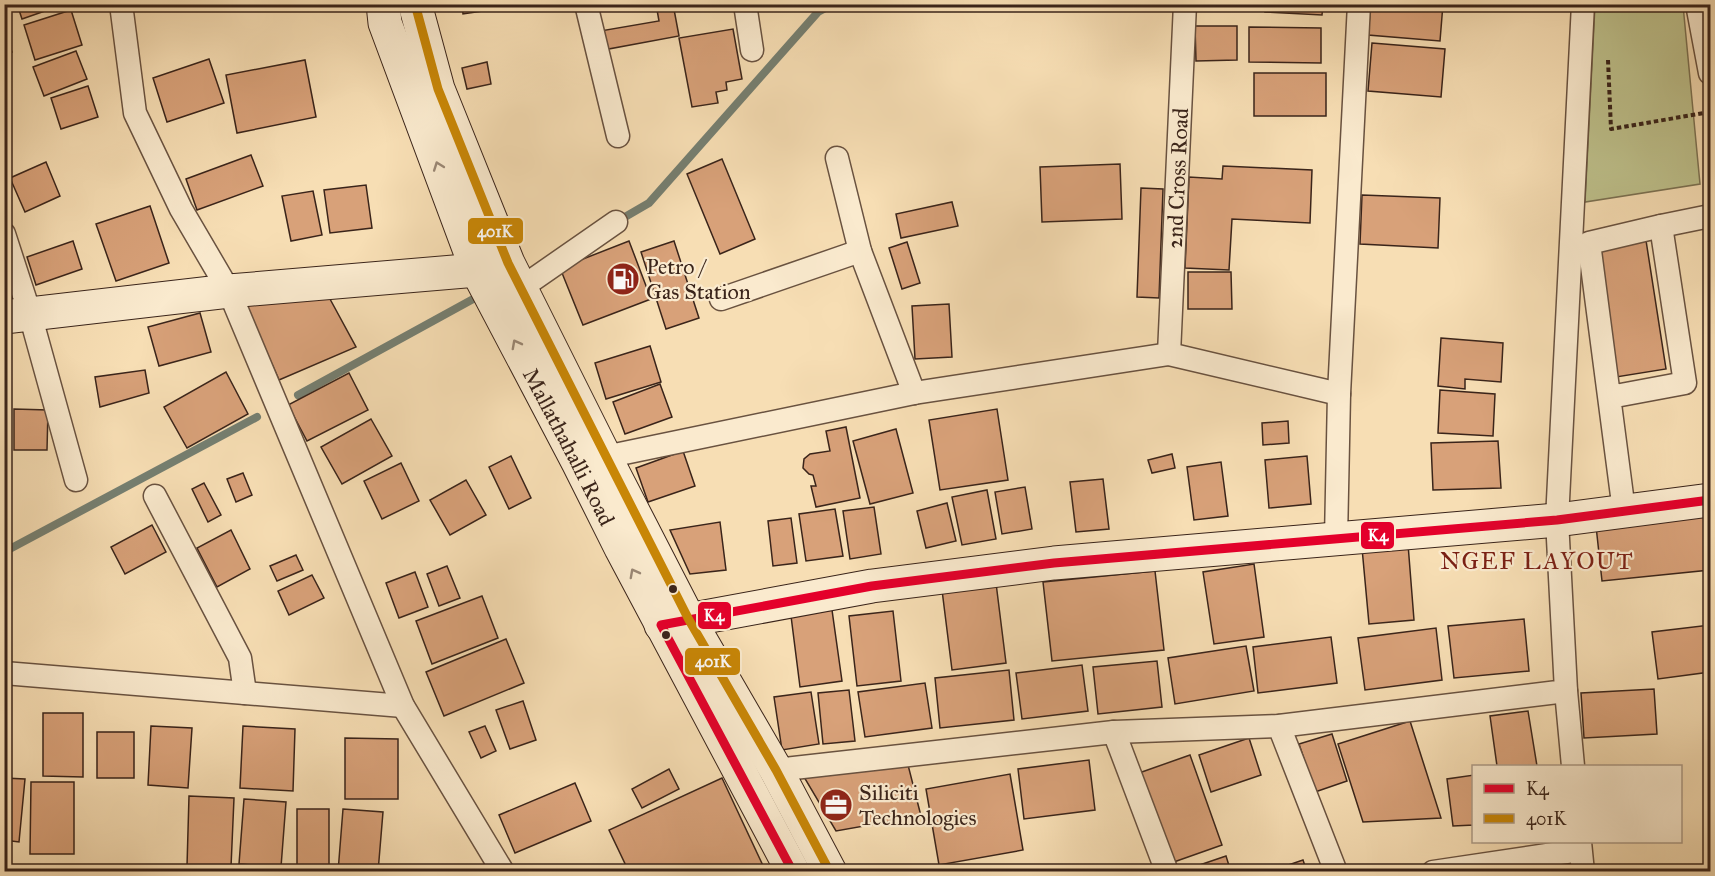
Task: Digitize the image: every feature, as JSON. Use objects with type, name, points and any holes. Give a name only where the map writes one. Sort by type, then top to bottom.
[{"type":"main road","name":"Mallathahalli Road","points":[[383,4],[385,23],[477,270],[573,452],[675,622],[776,770],[830,872]]},
{"type":"main road","name":"Mallathahalli Road","points":[[415,4],[438,89],[515,275],[604,457],[675,622],[793,872]]},
{"type":"main road","points":[[17,316],[230,291],[477,270],[515,275]]},
{"type":"main road","points":[[675,622],[872,586],[1054,563],[1557,520],[1710,500]]},
{"type":"street","points":[[121,4],[135,113],[181,209],[230,291],[403,706],[503,872]]},
{"type":"street","points":[[586,4],[618,136]]},
{"type":"street","points":[[745,4],[752,50]]},
{"type":"street","name":"2nd Cross Road","points":[[1169,354],[1185,4]]},
{"type":"street","points":[[1336,538],[1339,394],[1359,4]]},
{"type":"street","points":[[1573,765],[1566,690],[1557,520],[1583,4]]},
{"type":"street","points":[[1696,4],[1710,73]]},
{"type":"street","points":[[837,158],[860,251],[914,393]]},
{"type":"street","points":[[1624,512],[1589,243],[1710,216]]},
{"type":"street","points":[[515,275],[616,222]]},
{"type":"street","points":[[1610,397],[1685,383],[1661,226]]},
{"type":"street","points":[[4,234],[17,316],[76,480]]},
{"type":"street","points":[[721,299],[860,251]]},
{"type":"street","points":[[604,457],[914,393],[1169,354],[1339,394]]},
{"type":"street","points":[[155,496],[240,658],[245,693]]},
{"type":"street","points":[[4,673],[403,706]]},
{"type":"street","points":[[776,770],[1113,732],[1280,726],[1566,690]]},
{"type":"street","points":[[1280,726],[1336,872]]},
{"type":"street","points":[[1113,732],[1167,872]]},
{"type":"street","points":[[1433,872],[1581,854]]},
{"type":"path","points":[[1608,50],[1611,129],[1710,112]]},
{"type":"green space","points":[[1595,5],[1683,5],[1700,184],[1585,202]]},
{"type":"building","points":[[17,4],[65,4],[22,19]]},
{"type":"building","points":[[462,4],[530,4],[463,14]]},
{"type":"building","points":[[656,4],[673,4],[679,36],[603,50],[600,31],[659,21]]},
{"type":"building","points":[[1266,4],[1323,4],[1322,15],[1265,12]]},
{"type":"building","points":[[1371,4],[1443,4],[1440,41],[1368,35]]},
{"type":"building","points":[[71,10],[82,45],[35,60],[24,25]]},
{"type":"building","points":[[1195,26],[1237,26],[1237,60],[1196,61]]},
{"type":"building","points":[[1249,27],[1321,28],[1321,63],[1249,62]]},
{"type":"building","points":[[733,29],[742,79],[726,82],[727,90],[716,92],[718,103],[692,107],[679,38]]},
{"type":"building","points":[[4,30],[12,52],[4,55]]},
{"type":"building","points":[[1372,43],[1445,49],[1441,97],[1368,91]]},
{"type":"building","points":[[76,51],[87,79],[44,96],[33,67]]},
{"type":"building","points":[[209,59],[224,103],[167,122],[153,78]]},
{"type":"building","points":[[305,60],[316,117],[237,133],[226,75]]},
{"type":"building","points":[[487,62],[491,84],[467,89],[462,68]]},
{"type":"building","points":[[1254,73],[1326,73],[1326,116],[1254,116]]},
{"type":"building","points":[[88,86],[98,117],[61,129],[51,98]]},
{"type":"building","points":[[251,155],[263,186],[197,210],[186,179]]},
{"type":"building","points":[[722,159],[755,239],[720,254],[687,174]]},
{"type":"building","points":[[46,162],[60,196],[25,212],[10,178]]},
{"type":"building","points":[[1120,164],[1122,219],[1042,222],[1040,167]]},
{"type":"building","points":[[1223,166],[1312,170],[1310,223],[1232,219],[1229,270],[1185,268],[1189,177],[1222,179]]},
{"type":"building","points":[[366,185],[372,228],[330,233],[324,190]]},
{"type":"building","points":[[1141,188],[1163,189],[1159,298],[1137,297]]},
{"type":"building","points":[[313,191],[322,235],[291,241],[282,196]]},
{"type":"building","points":[[1362,195],[1440,198],[1438,248],[1360,244]]},
{"type":"building","points":[[952,202],[958,226],[901,238],[896,214]]},
{"type":"building","points":[[150,206],[169,263],[116,281],[96,224]]},
{"type":"building","points":[[1645,234],[1666,369],[1610,378],[1589,243]]},
{"type":"building","points":[[73,241],[82,269],[36,285],[27,257]]},
{"type":"building","points":[[629,241],[651,299],[583,325],[560,268]]},
{"type":"building","points":[[674,241],[699,318],[666,329],[641,252]]},
{"type":"building","points":[[907,242],[920,283],[902,289],[889,248]]},
{"type":"building","points":[[1188,272],[1231,272],[1232,309],[1188,309]]},
{"type":"building","points":[[324,288],[356,347],[279,380],[246,306]]},
{"type":"building","points":[[949,304],[952,357],[915,359],[912,306]]},
{"type":"building","points":[[200,313],[211,352],[159,366],[148,327]]},
{"type":"building","points":[[1441,338],[1503,343],[1501,382],[1465,379],[1465,389],[1438,386]]},
{"type":"building","points":[[650,346],[661,382],[606,399],[595,363]]},
{"type":"building","points":[[145,370],[149,393],[100,407],[95,377]]},
{"type":"building","points":[[226,372],[248,414],[187,448],[164,407]]},
{"type":"building","points":[[349,373],[368,410],[307,441],[288,405]]},
{"type":"building","points":[[660,384],[672,417],[625,434],[613,402]]},
{"type":"building","points":[[1440,390],[1495,394],[1493,436],[1438,433]]},
{"type":"building","points":[[14,409],[48,410],[47,450],[14,450]]},
{"type":"building","points":[[997,409],[1008,480],[940,490],[929,420]]},
{"type":"building","points":[[371,419],[392,456],[342,484],[321,447]]},
{"type":"building","points":[[1288,421],[1289,443],[1263,445],[1262,423]]},
{"type":"building","points":[[846,427],[860,498],[816,507],[811,486],[816,486],[813,475],[803,468],[804,459],[810,454],[830,451],[826,431]]},
{"type":"building","points":[[896,429],[913,493],[870,504],[853,441]]},
{"type":"building","points":[[1498,441],[1501,488],[1433,490],[1431,443]]},
{"type":"building","points":[[683,451],[695,486],[648,502],[636,468]]},
{"type":"building","points":[[1172,454],[1175,468],[1152,473],[1148,460]]},
{"type":"building","points":[[511,456],[531,498],[509,509],[489,467]]},
{"type":"building","points":[[1307,456],[1311,504],[1269,508],[1265,460]]},
{"type":"building","points":[[1221,462],[1228,516],[1194,520],[1187,467]]},
{"type":"building","points":[[401,463],[419,501],[382,519],[364,481]]},
{"type":"building","points":[[243,473],[252,495],[236,502],[227,479]]},
{"type":"building","points":[[1103,479],[1109,529],[1076,532],[1070,482]]},
{"type":"building","points":[[466,480],[486,515],[450,535],[430,500]]},
{"type":"building","points":[[204,483],[221,515],[208,522],[192,489]]},
{"type":"building","points":[[1025,487],[1032,529],[1002,534],[995,492]]},
{"type":"building","points":[[987,490],[996,539],[962,545],[952,497]]},
{"type":"building","points":[[947,503],[956,541],[926,548],[917,511]]},
{"type":"building","points":[[874,507],[881,554],[850,559],[843,511]]},
{"type":"building","points":[[835,509],[843,556],[806,561],[799,514]]},
{"type":"building","points":[[1710,513],[1710,570],[1602,581],[1596,526]]},
{"type":"building","points":[[791,518],[797,563],[773,566],[768,521]]},
{"type":"building","points":[[720,522],[726,570],[690,574],[670,530]]},
{"type":"building","points":[[152,525],[166,552],[125,574],[111,547]]},
{"type":"building","points":[[231,530],[250,569],[217,587],[197,548]]},
{"type":"building","points":[[1408,544],[1414,620],[1369,624],[1362,548]]},
{"type":"building","points":[[296,555],[303,570],[277,581],[270,566]]},
{"type":"building","points":[[1254,564],[1264,637],[1214,644],[1203,572]]},
{"type":"building","points":[[447,566],[460,598],[439,606],[427,574]]},
{"type":"building","points":[[1155,571],[1164,650],[1052,661],[1043,582]]},
{"type":"building","points":[[415,572],[428,607],[399,618],[386,583]]},
{"type":"building","points":[[312,575],[324,598],[289,615],[278,591]]},
{"type":"building","points":[[996,583],[1006,663],[952,670],[942,590]]},
{"type":"building","points":[[482,596],[498,638],[432,664],[416,621]]},
{"type":"building","points":[[832,610],[842,681],[800,687],[791,616]]},
{"type":"building","points":[[893,611],[901,681],[857,686],[849,616]]},
{"type":"building","points":[[1524,619],[1529,671],[1454,678],[1448,626]]},
{"type":"building","points":[[1710,625],[1710,672],[1658,679],[1652,632]]},
{"type":"building","points":[[1436,628],[1442,680],[1365,690],[1358,638]]},
{"type":"building","points":[[1331,637],[1337,683],[1258,693],[1253,647]]},
{"type":"building","points":[[506,639],[524,683],[444,716],[426,672]]},
{"type":"building","points":[[1246,646],[1254,691],[1175,704],[1168,658]]},
{"type":"building","points":[[1157,661],[1162,707],[1098,714],[1093,667]]},
{"type":"building","points":[[1082,665],[1088,711],[1022,719],[1016,673]]},
{"type":"building","points":[[1009,670],[1014,720],[940,728],[935,678]]},
{"type":"building","points":[[925,683],[932,728],[865,737],[858,692]]},
{"type":"building","points":[[1654,689],[1657,734],[1584,738],[1581,693]]},
{"type":"building","points":[[849,690],[855,741],[823,744],[818,693]]},
{"type":"building","points":[[811,692],[819,744],[782,750],[774,697]]},
{"type":"building","points":[[523,701],[536,740],[510,749],[496,710]]},
{"type":"building","points":[[1528,711],[1537,765],[1497,765],[1490,716]]},
{"type":"building","points":[[43,713],[83,713],[83,777],[43,776]]},
{"type":"building","points":[[1410,721],[1441,818],[1363,822],[1338,744]]},
{"type":"building","points":[[151,726],[192,728],[188,788],[148,785]]},
{"type":"building","points":[[243,726],[295,729],[293,791],[240,788]]},
{"type":"building","points":[[485,726],[496,751],[481,758],[469,732]]},
{"type":"building","points":[[97,732],[134,732],[134,778],[97,778]]},
{"type":"building","points":[[1332,734],[1347,781],[1315,792],[1299,744]]},
{"type":"building","points":[[345,738],[398,739],[398,799],[345,799]]},
{"type":"building","points":[[1249,738],[1261,775],[1211,792],[1199,755]]},
{"type":"building","points":[[1190,755],[1222,845],[1171,863],[1139,773]]},
{"type":"building","points":[[1089,760],[1095,810],[1024,819],[1018,769]]},
{"type":"building","points":[[907,761],[921,816],[836,831],[801,772]]},
{"type":"building","points":[[669,769],[679,789],[642,808],[632,789]]},
{"type":"building","points":[[1010,774],[1023,850],[939,865],[926,789]]},
{"type":"building","points":[[1472,775],[1472,825],[1453,826],[1447,779]]},
{"type":"building","points":[[4,778],[25,779],[19,842],[4,840]]},
{"type":"building","points":[[722,778],[766,872],[629,872],[609,830]]},
{"type":"building","points":[[31,782],[74,782],[74,854],[30,854]]},
{"type":"building","points":[[575,783],[591,821],[515,853],[499,815]]},
{"type":"building","points":[[189,796],[234,798],[231,867],[187,866]]},
{"type":"building","points":[[244,799],[286,802],[281,867],[239,864]]},
{"type":"building","points":[[297,809],[329,809],[329,872],[297,871]]},
{"type":"building","points":[[343,809],[383,812],[378,872],[338,872]]},
{"type":"building","points":[[1226,856],[1231,872],[1182,871]]},
{"type":"building","points":[[1303,860],[1307,872],[1268,872]]},
{"type":"waterway","points":[[618,221],[649,203],[818,12],[833,4]]},
{"type":"waterway","points":[[298,395],[475,298]]},
{"type":"waterway","points":[[4,552],[257,417]]},
{"type":"transit line","name":"401K","points":[[415,4],[438,89],[508,263],[689,620],[776,770],[830,872]]},
{"type":"transit line","name":"K4","points":[[793,872],[661,625],[872,586],[1054,563],[1557,520],[1710,500]]},
{"type":"place","name":"Petro / Gas Station","points":[[623,279]]},
{"type":"place","name":"Siliciti Technologies","points":[[836,805]]},
{"type":"district","name":"NGEF LAYOUT","points":[[1537,561]]}]
